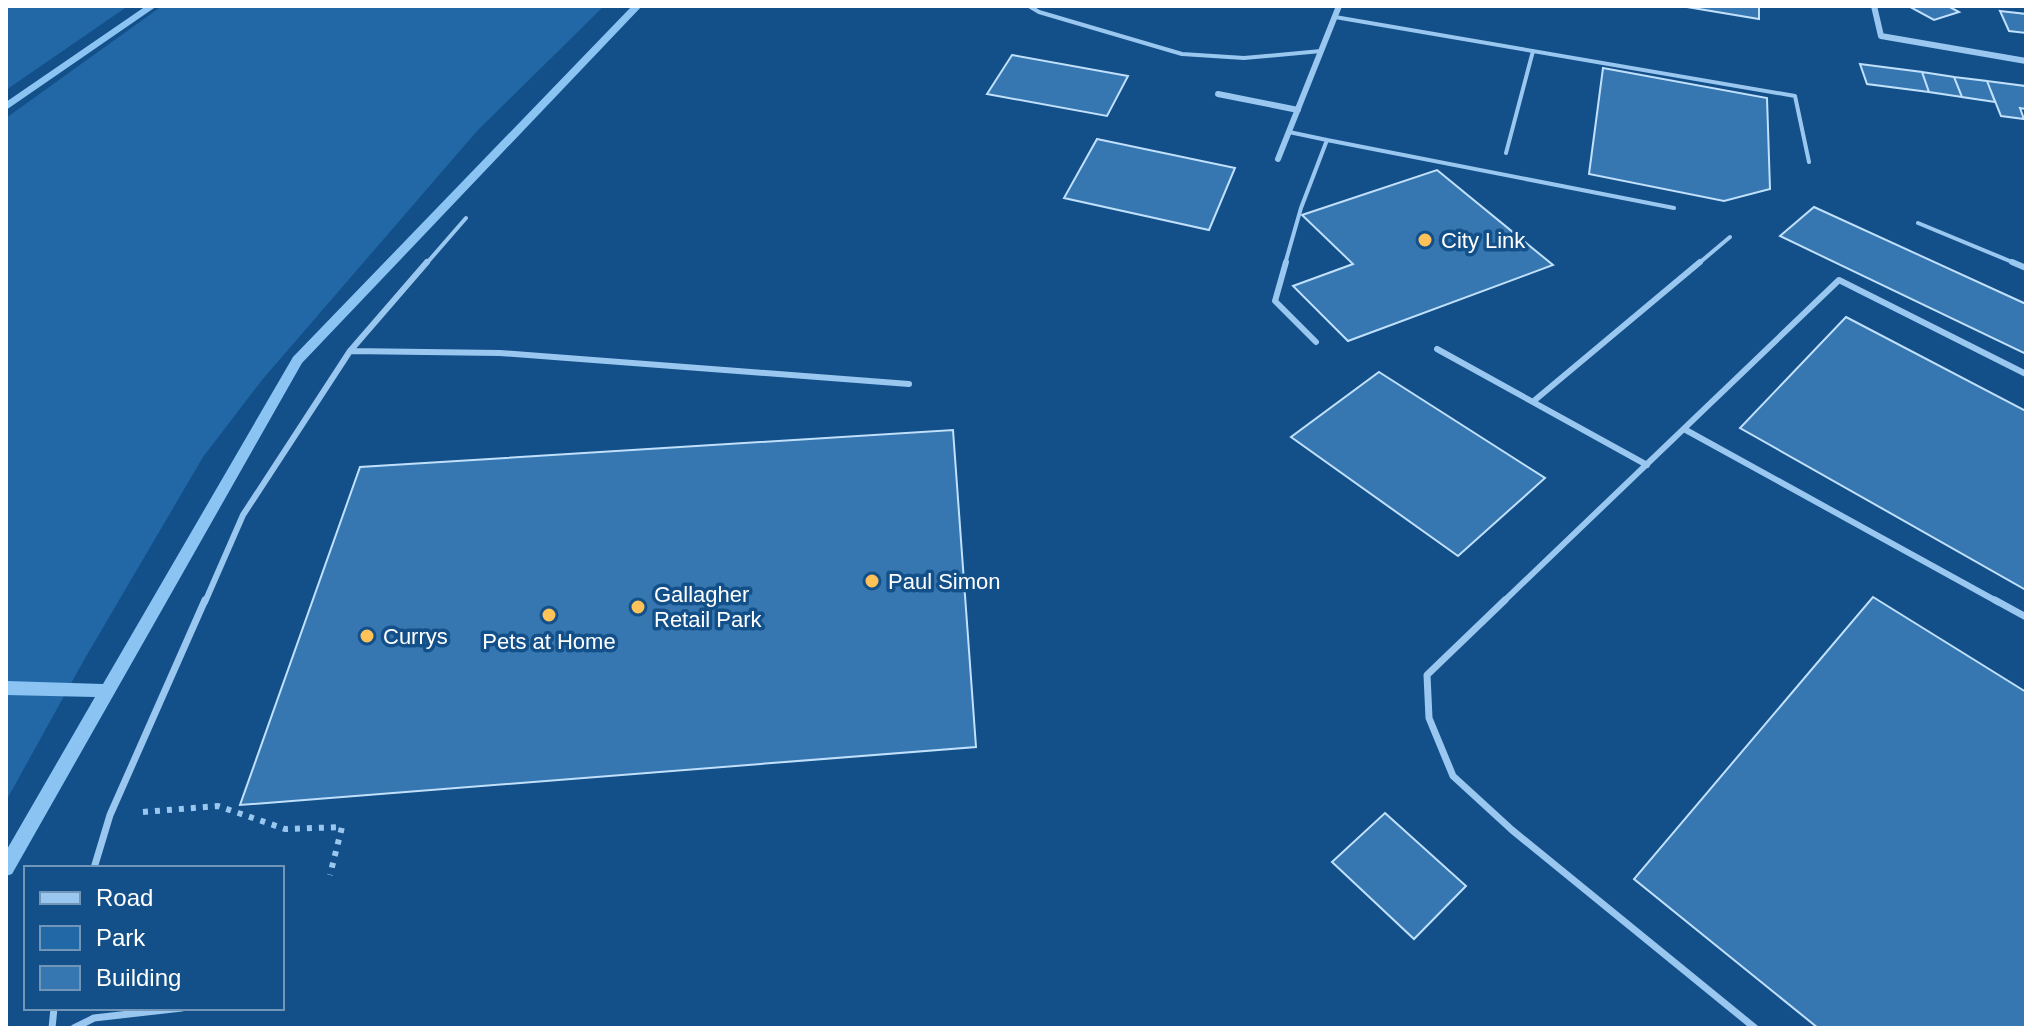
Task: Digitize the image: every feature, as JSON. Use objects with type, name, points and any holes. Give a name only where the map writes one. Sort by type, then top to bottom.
[{"type":"street","points":[[1278,159],[1339,6]]},
{"type":"street","points":[[1874,6],[1881,36],[2026,61]]},
{"type":"street","points":[[1218,94],[1298,110]]},
{"type":"lane","points":[[1029,6],[1039,12],[1182,54],[1244,58],[1321,51]]},
{"type":"lane","points":[[1335,17],[1795,96],[1809,162]]},
{"type":"lane","points":[[1506,153],[1533,51]]},
{"type":"lane","points":[[1289,132],[1674,208]]},
{"type":"lane","points":[[1316,342],[1275,301],[1301,208],[1327,140]]},
{"type":"lane","points":[[95,866],[110,815],[243,515],[350,351],[466,218]]},
{"type":"lane","points":[[1918,223],[2026,268]]},
{"type":"lane","points":[[1535,400],[1730,237]]},
{"type":"lane","points":[[1755,1028],[1512,830],[1453,776],[1429,718],[1427,675],[1839,280],[2026,374]]},
{"type":"lane","points":[[1437,349],[1535,400],[1647,465]]},
{"type":"lane","points":[[350,351],[500,353],[909,384]]},
{"type":"lane","points":[[1684,429],[2026,617]]},
{"type":"lane","points":[[74,1028],[94,1018],[164,1010]]},
{"type":"path","points":[[110,815],[218,806],[285,829],[342,827],[330,875]]},
{"type":"green space","points":[[6,6],[128,6],[6,90]]},
{"type":"green space","points":[[162,6],[604,6],[477,131],[262,380],[203,457],[6,801],[6,118]]},
{"type":"building","points":[[1681,6],[1759,6],[1759,19]]},
{"type":"building","points":[[1948,6],[1959,12],[1934,20],[1910,7]]},
{"type":"building","points":[[2000,11],[2026,14],[2026,33],[2009,31]]},
{"type":"building","points":[[1012,55],[1128,76],[1107,116],[987,94]]},
{"type":"building","points":[[1860,64],[1922,72],[1929,92],[1867,84]]},
{"type":"building","points":[[1603,68],[1767,98],[1770,189],[1724,201],[1589,174]]},
{"type":"building","points":[[1922,72],[1954,77],[1962,97],[1929,92]]},
{"type":"building","points":[[1954,77],[1987,81],[1995,102],[1962,97]]},
{"type":"building","points":[[1987,81],[2025,86],[2026,109],[2020,108],[2024,119],[2001,116]]},
{"type":"building","points":[[1097,139],[1235,168],[1209,230],[1064,198]]},
{"type":"building","name":"City Link","points":[[1437,170],[1553,265],[1348,341],[1293,286],[1353,264],[1302,215]]},
{"type":"building","points":[[1814,207],[2026,304],[2026,354],[1780,236]]},
{"type":"building","points":[[1846,317],[2026,411],[2026,590],[1740,428]]},
{"type":"building","points":[[1379,372],[1545,478],[1458,556],[1291,437]]},
{"type":"building","name":"Gallagher Retail Park","points":[[953,430],[976,747],[240,805],[360,467]]},
{"type":"building","points":[[1873,597],[2026,692],[2026,1028],[1818,1028],[1634,879]]},
{"type":"building","points":[[1385,813],[1466,886],[1414,939],[1332,862]]},
{"type":"waterway","points":[[6,107],[152,6]]},
{"type":"waterway","points":[[107,691],[297,360],[637,6]]},
{"type":"waterway","points":[[6,688],[107,691]]},
{"type":"waterway","points":[[6,868],[107,691]]},
{"type":"place","name":"City Link","points":[[1425,240]]},
{"type":"place","name":"Paul Simon","points":[[872,581]]},
{"type":"place","name":"Gallagher Retail Park","points":[[638,607]]},
{"type":"place","name":"Pets at Home","points":[[549,615]]},
{"type":"place","name":"Currys","points":[[367,636]]}]
